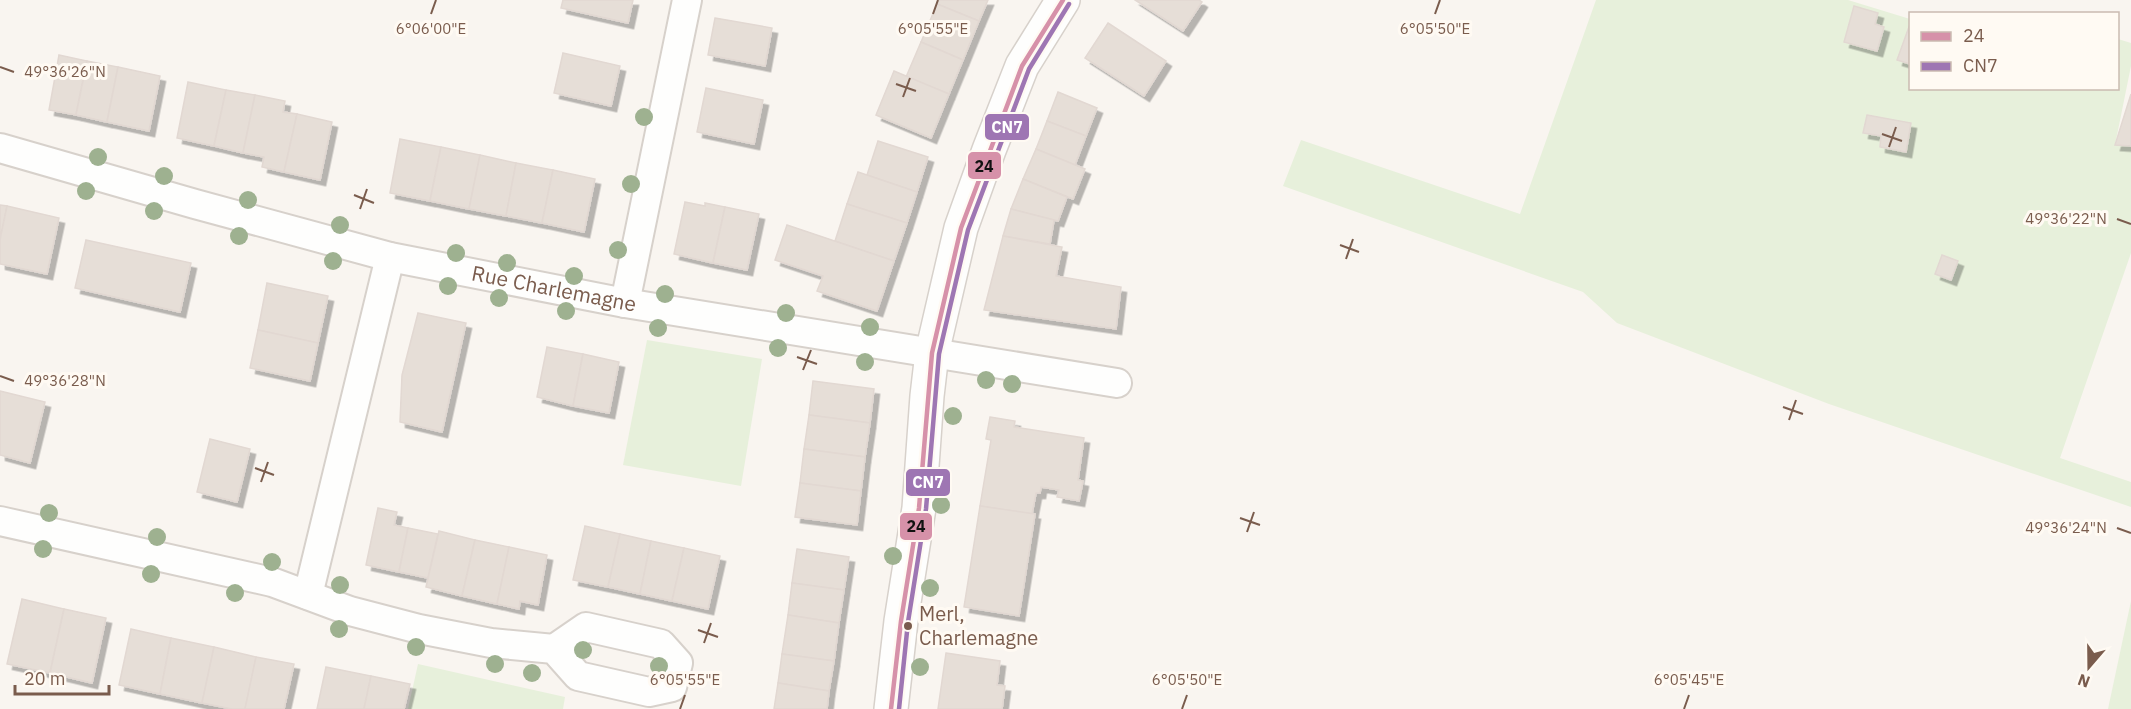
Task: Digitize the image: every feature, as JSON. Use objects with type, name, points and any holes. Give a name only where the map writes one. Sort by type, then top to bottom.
[{"type":"street","points":[[625,303],[687,0]]},
{"type":"street","points":[[891,709],[901,621],[919,508],[932,353],[961,228],[1022,66],[1063,0]]},
{"type":"street","name":"Rue Charlemagne","points":[[0,148],[390,257],[625,303],[1117,383]]},
{"type":"street","points":[[308,595],[390,257]]},
{"type":"street","points":[[0,521],[272,582],[350,610],[419,629],[491,643],[554,649]]},
{"type":"green space","points":[[1596,0],[1848,0],[1909,19],[1909,90],[2119,90],[2119,39],[2131,43],[2131,66],[2115,145],[2131,146],[2131,253],[2060,458],[2131,482],[2131,507],[1829,404],[1617,323],[1583,292],[1283,186],[1301,140],[1520,214]]},
{"type":"green space","points":[[647,340],[762,359],[741,486],[623,465]]},
{"type":"green space","points":[[2131,601],[2131,709],[2108,709]]},
{"type":"green space","points":[[418,664],[565,697],[563,709],[408,709]]},
{"type":"building","points":[[563,0],[633,0],[628,23],[561,8]]},
{"type":"building","points":[[938,0],[988,0],[979,21],[937,4]]},
{"type":"building","points":[[1135,0],[1199,0],[1202,2],[1183,31]]},
{"type":"building","points":[[937,4],[979,21],[963,60],[921,42]]},
{"type":"building","points":[[1854,6],[1878,13],[1875,24],[1884,27],[1877,51],[1844,42]]},
{"type":"building","points":[[715,18],[772,28],[765,66],[708,55]]},
{"type":"building","points":[[1108,23],[1166,61],[1144,96],[1085,58]]},
{"type":"building","points":[[1909,27],[1909,64],[1897,60]]},
{"type":"building","points":[[921,42],[963,60],[949,94],[906,77]]},
{"type":"building","points":[[563,53],[620,66],[611,106],[554,93]]},
{"type":"building","points":[[59,55],[87,61],[76,115],[49,110]]},
{"type":"building","points":[[87,61],[118,67],[107,122],[76,115]]},
{"type":"building","points":[[118,67],[160,76],[149,131],[107,122]]},
{"type":"building","points":[[894,71],[949,94],[931,138],[876,115]]},
{"type":"building","points":[[188,82],[226,90],[214,146],[177,138]]},
{"type":"building","points":[[706,88],[763,100],[754,144],[697,132]]},
{"type":"building","points":[[226,90],[255,95],[243,153],[214,146]]},
{"type":"building","points":[[1058,92],[1097,108],[1086,136],[1047,121]]},
{"type":"building","points":[[2131,94],[2131,146],[2115,145]]},
{"type":"building","points":[[255,95],[285,101],[283,112],[297,114],[284,172],[262,167],[264,157],[243,153]]},
{"type":"building","points":[[297,114],[332,122],[320,180],[284,172]]},
{"type":"building","points":[[1867,115],[1911,123],[1906,152],[1880,147],[1881,136],[1863,133]]},
{"type":"building","points":[[1047,121],[1086,136],[1075,165],[1036,149]]},
{"type":"building","points":[[400,139],[441,147],[430,201],[390,193]]},
{"type":"building","points":[[878,141],[928,157],[917,192],[867,175]]},
{"type":"building","points":[[441,147],[480,155],[469,209],[430,201]]},
{"type":"building","points":[[1036,149],[1085,169],[1073,199],[1023,179]]},
{"type":"building","points":[[480,155],[516,163],[506,216],[469,209]]},
{"type":"building","points":[[516,163],[553,170],[542,223],[506,216]]},
{"type":"building","points":[[553,170],[595,179],[584,232],[542,223]]},
{"type":"building","points":[[858,172],[917,192],[907,223],[847,204]]},
{"type":"building","points":[[1023,179],[1067,197],[1058,221],[1011,209]]},
{"type":"building","points":[[685,202],[725,207],[713,263],[674,254]]},
{"type":"building","points":[[847,204],[907,223],[894,261],[835,241]]},
{"type":"building","points":[[0,205],[7,206],[0,240]]},
{"type":"building","points":[[7,206],[59,218],[47,274],[0,264],[0,240]]},
{"type":"building","points":[[725,207],[759,214],[747,270],[713,263]]},
{"type":"building","points":[[1011,209],[1054,220],[1050,244],[1003,236]]},
{"type":"building","points":[[787,225],[894,261],[877,311],[817,291],[823,276],[775,260]]},
{"type":"building","points":[[1003,236],[1062,247],[1056,276],[1121,287],[1116,329],[984,310]]},
{"type":"building","points":[[86,240],[191,263],[180,312],[75,288]]},
{"type":"building","points":[[1942,255],[1958,261],[1951,280],[1935,274]]},
{"type":"building","points":[[267,283],[328,296],[318,343],[258,330]]},
{"type":"building","points":[[418,313],[466,323],[442,432],[400,422],[402,375]]},
{"type":"building","points":[[258,330],[318,343],[310,381],[250,368]]},
{"type":"building","points":[[547,347],[583,354],[573,406],[537,397]]},
{"type":"building","points":[[583,354],[619,362],[609,413],[573,406]]},
{"type":"building","points":[[813,381],[874,389],[870,423],[809,415]]},
{"type":"building","points":[[0,391],[45,402],[30,463],[0,455]]},
{"type":"building","points":[[809,415],[870,423],[865,457],[804,449]]},
{"type":"building","points":[[990,417],[1015,421],[1014,427],[1084,438],[1078,480],[1083,481],[1079,501],[1057,497],[1059,490],[1041,487],[1040,493],[1036,493],[1032,514],[980,506],[991,440],[986,439]]},
{"type":"building","points":[[210,439],[250,449],[237,502],[197,492]]},
{"type":"building","points":[[804,449],[865,457],[861,491],[800,483]]},
{"type":"building","points":[[800,483],[861,491],[857,525],[795,517]]},
{"type":"building","points":[[980,506],[1035,514],[1019,616],[964,607]]},
{"type":"building","points":[[378,508],[397,512],[394,525],[408,528],[399,572],[366,565]]},
{"type":"building","points":[[585,526],[620,534],[608,587],[573,580]]},
{"type":"building","points":[[408,528],[438,534],[428,578],[399,572]]},
{"type":"building","points":[[439,531],[475,540],[462,596],[426,587]]},
{"type":"building","points":[[620,534],[651,541],[640,594],[608,587]]},
{"type":"building","points":[[475,540],[509,547],[497,604],[462,596]]},
{"type":"building","points":[[651,541],[684,548],[672,601],[640,594]]},
{"type":"building","points":[[509,547],[547,555],[538,605],[520,601],[519,609],[497,604]]},
{"type":"building","points":[[684,548],[720,556],[708,609],[672,601]]},
{"type":"building","points":[[797,549],[849,557],[844,590],[792,583]]},
{"type":"building","points":[[792,583],[844,590],[839,623],[788,615]]},
{"type":"building","points":[[22,599],[64,609],[50,673],[7,664]]},
{"type":"building","points":[[64,609],[106,618],[92,683],[50,673]]},
{"type":"building","points":[[788,615],[839,623],[834,661],[782,654]]},
{"type":"building","points":[[131,629],[171,638],[160,694],[119,685]]},
{"type":"building","points":[[171,638],[214,647],[202,703],[160,694]]},
{"type":"building","points":[[214,647],[256,657],[245,709],[202,703]]},
{"type":"building","points":[[946,653],[1000,661],[997,685],[1005,686],[1002,709],[938,709]]},
{"type":"building","points":[[782,654],[834,661],[829,691],[778,683]]},
{"type":"building","points":[[256,657],[294,664],[284,709],[245,709]]},
{"type":"building","points":[[326,667],[371,676],[364,709],[317,709]]},
{"type":"building","points":[[371,676],[410,684],[404,709],[364,709]]},
{"type":"building","points":[[778,683],[829,691],[827,709],[774,709]]},
{"type":"transit line","name":"24","points":[[891,709],[901,621],[919,508],[932,353],[961,228],[1022,66],[1063,0]]},
{"type":"transit line","name":"CN7","points":[[899,709],[908,622],[926,509],[939,354],[968,230],[1029,69],[1069,4]]},
{"type":"place","name":"Merl, Charlemagne","points":[[908,626]]}]
